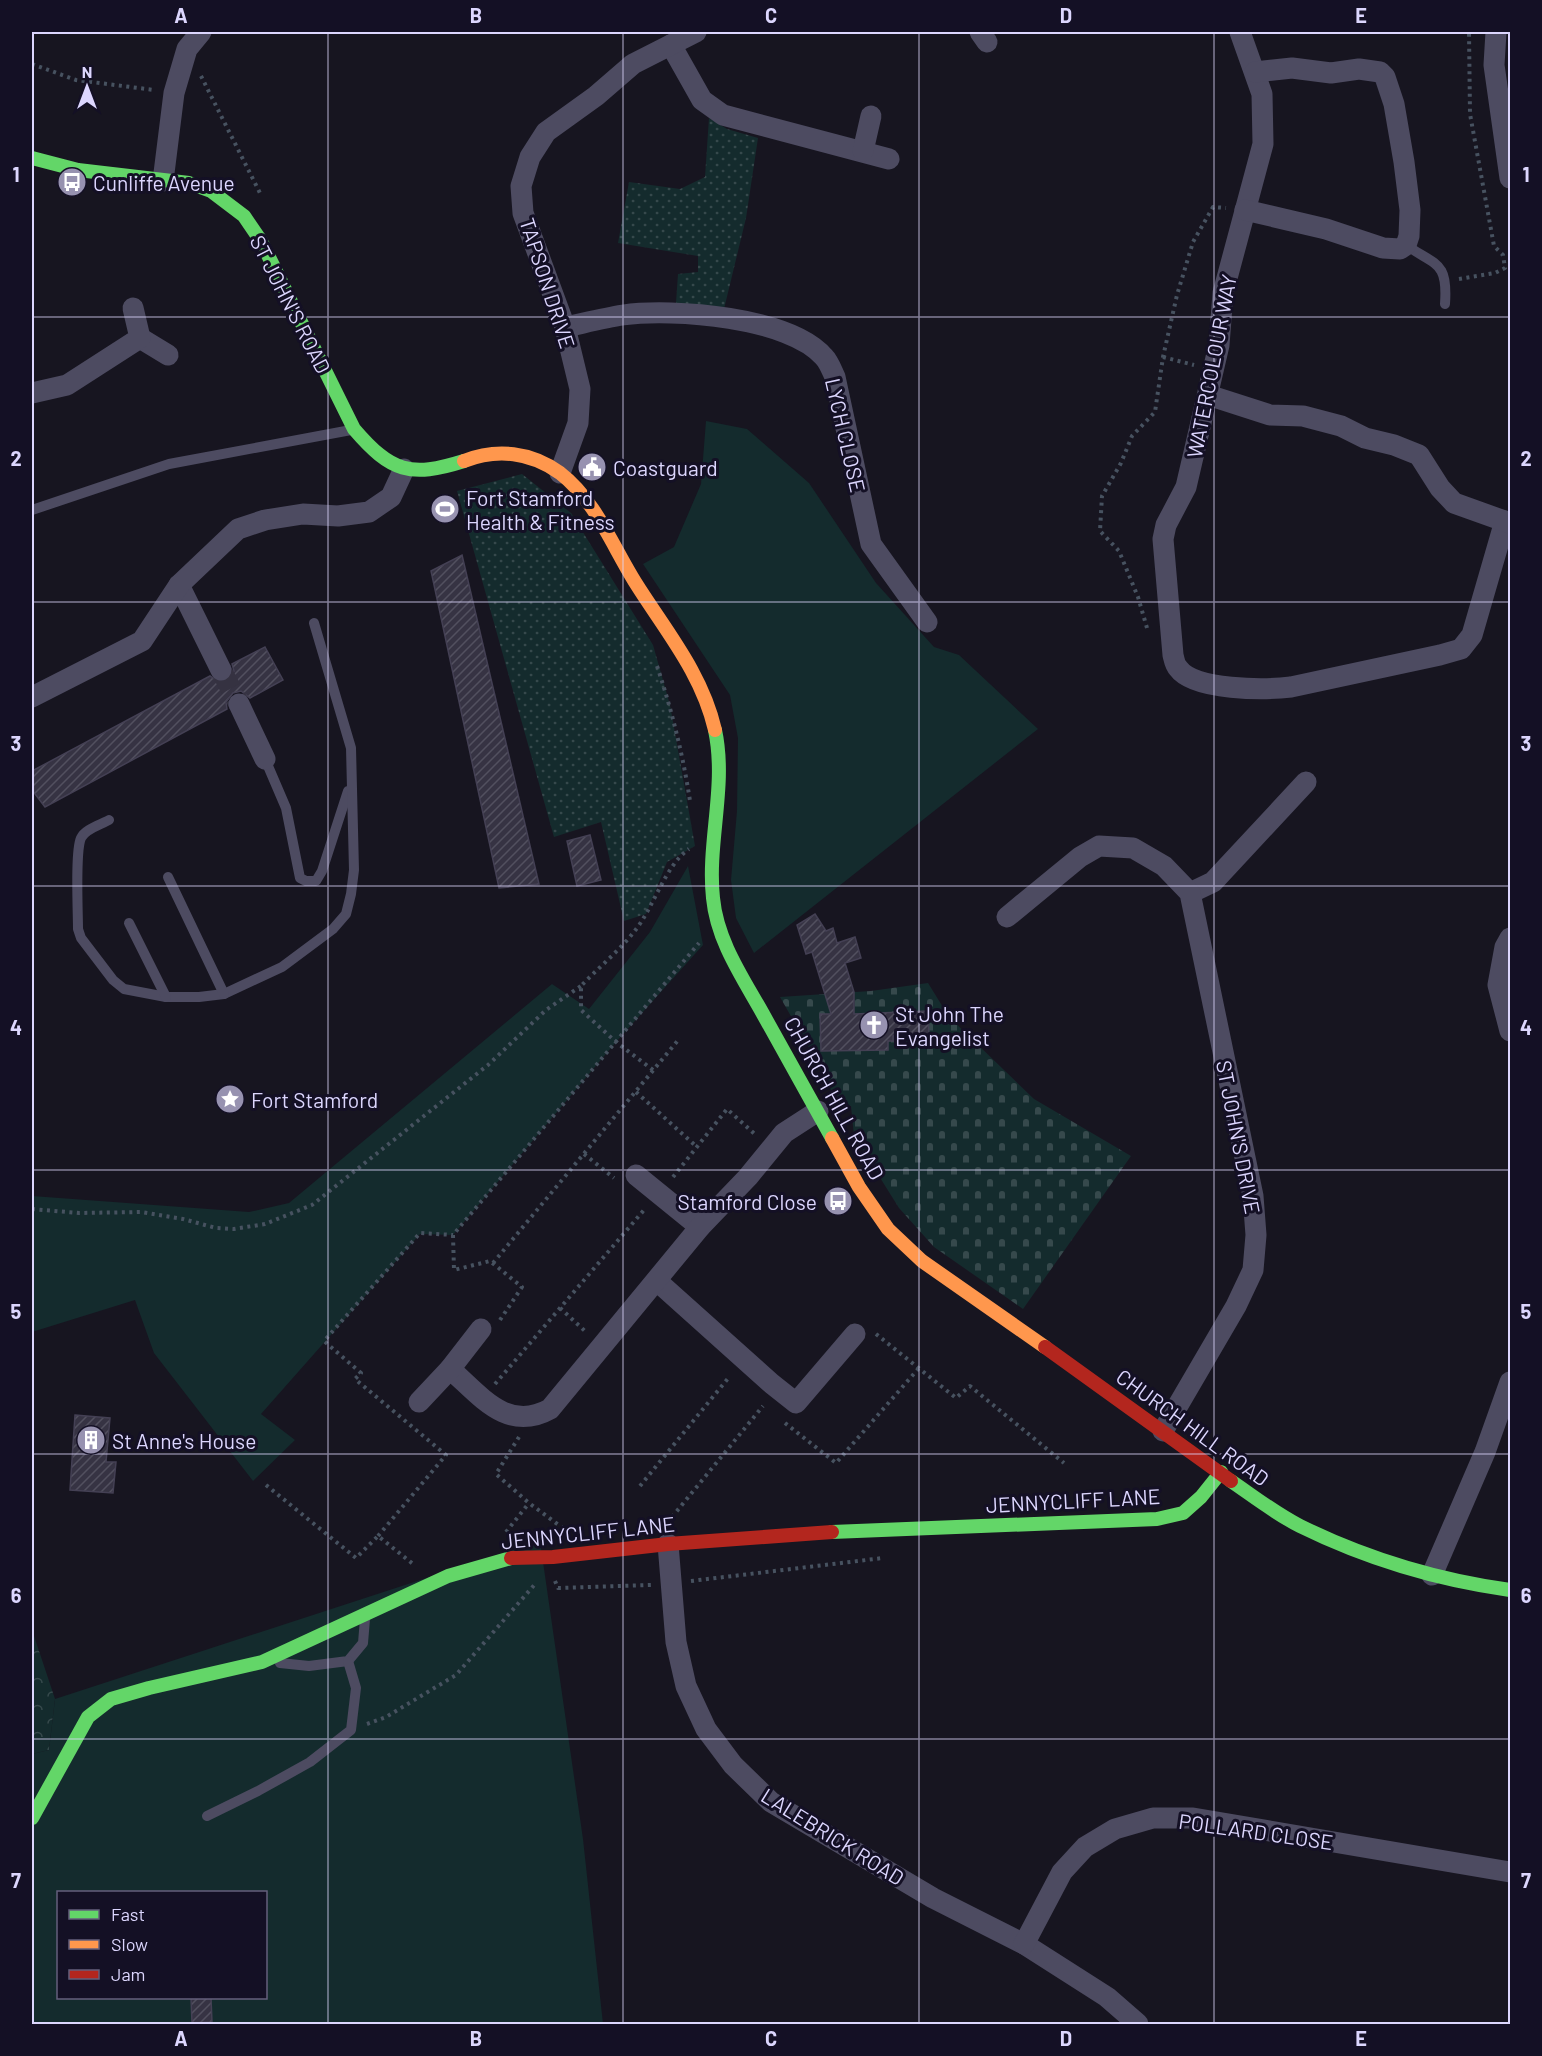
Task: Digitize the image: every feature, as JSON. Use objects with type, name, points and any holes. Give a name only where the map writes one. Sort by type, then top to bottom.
[{"type":"street","points":[[163,181],[174,93],[187,49],[201,32]]},
{"type":"street","name":"TAPSON DRIVE","points":[[560,473],[578,423],[580,389],[565,327],[523,213],[521,186],[530,157],[546,132],[596,96],[633,64],[696,32]]},
{"type":"street","name":"WATERCOLOUR WAY","points":[[1240,32],[1262,94],[1263,144],[1223,293],[1219,345],[1186,488],[1166,525],[1163,539],[1173,655],[1178,669],[1193,679],[1240,688],[1266,690],[1291,687],[1429,658],[1461,649],[1472,635],[1508,522]]},
{"type":"street","points":[[1496,32],[1494,65],[1510,178]]},
{"type":"street","points":[[671,45],[702,100],[723,115],[890,159]]},
{"type":"street","points":[[1245,210],[1326,229],[1383,248],[1400,249],[1406,244],[1409,236],[1410,210],[1404,162],[1394,104],[1385,77],[1380,72],[1359,69],[1331,73],[1292,68],[1255,72]]},
{"type":"street","points":[[863,151],[871,116]]},
{"type":"street","name":"ST JOHN'S ROAD","points":[[32,158],[78,170],[189,183],[211,191],[244,216],[261,242],[354,429],[372,450],[404,469]]},
{"type":"street","points":[[133,308],[140,338],[168,355]]},
{"type":"street","name":"LYCH CLOSE","points":[[565,327],[625,315],[693,314],[759,323],[801,339],[824,357],[835,377],[871,544],[927,622]]},
{"type":"street","points":[[32,393],[67,385],[140,338]]},
{"type":"street","points":[[1208,395],[1270,415],[1303,416],[1419,455],[1440,488],[1454,503],[1508,522]]},
{"type":"street","name":"CHURCH HILL ROAD","points":[[404,469],[457,463],[487,453],[534,459],[560,473],[576,488],[598,519],[635,583],[684,656],[699,683],[714,723],[720,770],[711,878],[717,921],[731,956],[859,1187],[888,1229],[914,1253],[1244,1490],[1299,1525],[1350,1547],[1432,1575],[1510,1590]]},
{"type":"street","points":[[32,697],[142,641],[179,585],[238,529],[264,520],[303,514],[338,516],[369,512],[391,497],[404,469]]},
{"type":"street","points":[[179,585],[221,670]]},
{"type":"street","points":[[238,704],[265,759]]},
{"type":"street","points":[[1007,917],[1080,857],[1099,846],[1133,848],[1164,866],[1190,893],[1212,882],[1306,782]]},
{"type":"street","name":"ST JOHN'S DRIVE","points":[[1162,1431],[1236,1306],[1253,1270],[1256,1235],[1253,1196],[1190,893]]},
{"type":"street","points":[[1510,938],[1505,947],[1498,985],[1510,1032]]},
{"type":"street","points":[[450,1369],[498,1410],[514,1417],[536,1417],[550,1409],[700,1227],[748,1177],[784,1133],[818,1111]]},
{"type":"street","points":[[636,1175],[700,1227]]},
{"type":"street","points":[[657,1281],[796,1403],[855,1334]]},
{"type":"street","points":[[418,1402],[450,1369],[481,1329]]},
{"type":"street","points":[[1432,1575],[1485,1452],[1510,1382]]},
{"type":"street","name":"JENNYCLIFF LANE","points":[[32,1818],[88,1717],[111,1699],[262,1662],[448,1576],[510,1558],[552,1563],[658,1545],[800,1533],[1156,1519],[1183,1513],[1201,1497],[1221,1472]]},
{"type":"street","name":"LALEBRICK ROAD","points":[[658,1545],[671,1584],[676,1642],[687,1686],[706,1729],[733,1765],[771,1802],[933,1898],[1024,1944],[1107,1996],[1138,2025]]},
{"type":"street","name":"POLLARD CLOSE","points":[[1024,1944],[1062,1872],[1085,1847],[1115,1829],[1153,1818],[1193,1818],[1510,1872]]},
{"type":"lane","points":[[1406,244],[1440,267],[1446,281],[1445,304]]},
{"type":"lane","points":[[32,510],[169,464],[354,429]]},
{"type":"lane","points":[[109,820],[88,831],[81,838],[78,853],[78,930],[81,938],[113,980],[124,989],[166,997],[224,994],[282,967],[333,929],[346,914],[354,870],[351,748],[314,623]]},
{"type":"lane","points":[[265,759],[286,808],[300,878],[306,881],[316,881],[322,871],[351,782]]},
{"type":"lane","points":[[168,877],[224,994]]},
{"type":"lane","points":[[129,923],[166,997]]},
{"type":"lane","points":[[262,1662],[309,1666],[348,1661],[363,1643],[365,1613]]},
{"type":"lane","points":[[207,1816],[310,1762],[351,1730],[356,1688],[348,1661]]},
{"type":"path","points":[[1446,281],[1495,273],[1505,268],[1503,255],[1494,246],[1470,114],[1469,32]]},
{"type":"path","points":[[187,49],[265,202]]},
{"type":"path","points":[[32,64],[76,80],[174,93]]},
{"type":"path","points":[[1148,632],[1138,597],[1119,551],[1101,531],[1102,496],[1121,463],[1132,436],[1155,412],[1163,357],[1177,295],[1193,242],[1213,207],[1245,210]]},
{"type":"path","points":[[1163,357],[1213,371]]},
{"type":"path","points":[[657,664],[683,755],[690,802]]},
{"type":"path","points":[[32,1209],[79,1213],[141,1212],[183,1219],[216,1228],[234,1229],[266,1224],[312,1205],[488,1065],[546,1010],[582,986],[633,933],[653,904],[676,860],[683,853],[694,846],[695,853],[711,878]]},
{"type":"path","points":[[481,1329],[497,1325],[522,1287],[490,1261],[454,1270],[453,1235],[717,921]]},
{"type":"path","points":[[582,986],[582,1010],[616,1042],[653,1070]]},
{"type":"path","points":[[492,1263],[680,1038]]},
{"type":"path","points":[[636,1092],[697,1147]]},
{"type":"path","points":[[484,1398],[659,1194],[727,1109],[771,1148]]},
{"type":"path","points":[[266,1485],[356,1558],[378,1536],[446,1455],[356,1379],[361,1373],[324,1341],[420,1233],[453,1235]]},
{"type":"path","points":[[560,1308],[602,1347]]},
{"type":"path","points":[[855,1334],[862,1323],[956,1398],[969,1386],[1064,1463]]},
{"type":"path","points":[[640,1486],[744,1359]]},
{"type":"path","points":[[782,1420],[836,1463],[919,1368]]},
{"type":"path","points":[[658,1545],[763,1406]]},
{"type":"path","points":[[531,1417],[496,1474],[529,1503],[567,1531]]},
{"type":"path","points":[[502,1537],[529,1503]]},
{"type":"path","points":[[378,1536],[415,1565]]},
{"type":"path","points":[[552,1563],[558,1588],[671,1584],[893,1557]]},
{"type":"path","points":[[351,1730],[386,1717],[456,1675],[552,1563]]},
{"type":"green space","points":[[709,118],[727,129],[758,138],[746,218],[724,309],[676,303],[678,274],[698,272],[698,256],[618,243],[629,182],[680,189],[705,177]]},
{"type":"green space","points":[[706,421],[747,429],[809,483],[876,583],[934,647],[959,655],[1038,729],[754,953],[736,918],[731,880],[737,811],[738,738],[730,695],[643,564],[674,547],[701,484]]},
{"type":"green space","points":[[522,474],[571,513],[653,645],[670,705],[695,846],[667,862],[646,914],[624,921],[601,822],[554,837],[457,491]]},
{"type":"green space","points":[[688,866],[703,945],[616,1042],[453,1235],[420,1234],[261,1414],[295,1440],[253,1481],[154,1353],[135,1300],[32,1332],[32,1196],[249,1212],[289,1203],[552,984],[589,1009],[650,932]]},
{"type":"green space","points":[[928,983],[949,1017],[1034,1099],[1131,1156],[1023,1309],[934,1247],[899,1208],[854,1136],[851,1106],[836,1107],[828,1081],[780,997],[871,991]]},
{"type":"green space","points":[[540,1541],[583,1839],[603,2024],[32,2024],[32,1754],[49,1750],[55,1699]]},
{"type":"green space","points":[[32,1630],[55,1699],[49,1750],[32,1754]]},
{"type":"building","points":[[462,555],[539,884],[499,888],[431,571]]},
{"type":"building","points":[[265,647],[283,680],[250,698],[241,691],[233,693],[226,702],[227,709],[45,807],[32,790],[32,771],[210,676],[220,683],[227,681],[234,671],[232,664]]},
{"type":"building","points":[[590,835],[601,880],[577,886],[567,841]]},
{"type":"building","points":[[815,914],[826,931],[833,928],[837,943],[855,937],[861,958],[845,963],[854,992],[854,1014],[928,1011],[929,1035],[893,1036],[893,1041],[888,1041],[888,1050],[821,1051],[820,1014],[831,1014],[812,952],[806,954],[797,925]]},
{"type":"building","name":"St Anne's House","points":[[75,1415],[110,1418],[106,1462],[116,1462],[113,1493],[70,1490]]},
{"type":"building","points":[[191,1999],[211,1999],[212,2022],[192,2023]]},
{"type":"tunnel","points":[[221,670],[239,704]]},
{"type":"traffic: fast","points":[[32,158],[78,170],[189,183],[211,191],[244,216],[261,241],[354,429],[367,443],[379,455],[403,468],[429,469],[464,461]]},
{"type":"traffic: fast","points":[[715,730],[719,772],[712,856],[715,914],[725,944],[739,973],[832,1138]]},
{"type":"traffic: fast","points":[[832,1532],[1157,1519],[1183,1513],[1201,1497],[1221,1472]]},
{"type":"traffic: fast","points":[[1231,1481],[1291,1521],[1350,1548],[1429,1574],[1510,1590]]},
{"type":"traffic: fast","points":[[32,1818],[88,1717],[111,1699],[262,1662],[448,1576],[511,1558]]},
{"type":"traffic: slow","points":[[464,461],[489,454],[514,454],[549,466],[572,484],[602,524],[635,582],[692,671],[709,709],[715,730]]},
{"type":"traffic: slow","points":[[832,1138],[859,1187],[888,1229],[922,1261],[1045,1347]]},
{"type":"traffic: jam","points":[[1045,1347],[1231,1481]]},
{"type":"traffic: jam","points":[[511,1558],[553,1557],[668,1544],[832,1532]]},
{"type":"place","name":"Cunliffe Avenue","points":[[72,182]]},
{"type":"place","name":"Coastguard","points":[[592,467]]},
{"type":"place","name":"Fort Stamford Health & Fitness","points":[[445,509]]},
{"type":"place","name":"St John The Evangelist","points":[[874,1025]]},
{"type":"place","name":"Fort Stamford","points":[[230,1099]]},
{"type":"place","name":"Stamford Close","points":[[838,1201]]},
{"type":"place","name":"St Anne's House","points":[[91,1440]]}]
